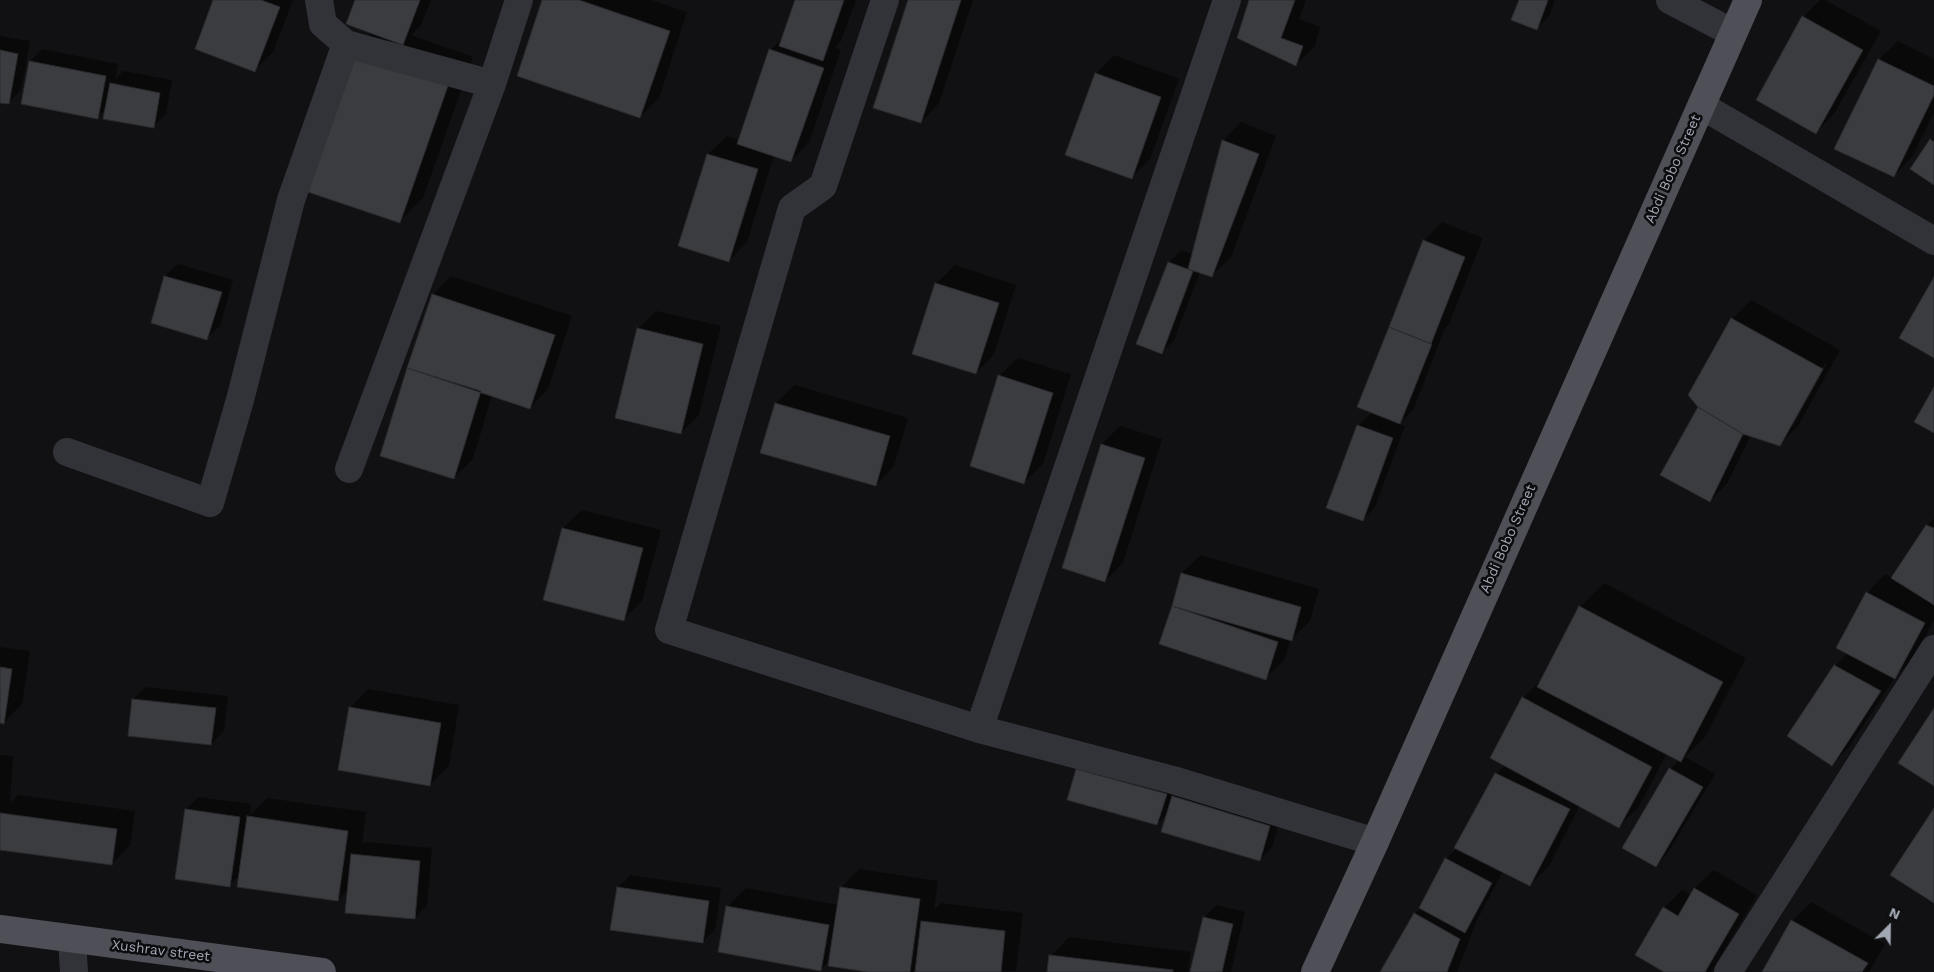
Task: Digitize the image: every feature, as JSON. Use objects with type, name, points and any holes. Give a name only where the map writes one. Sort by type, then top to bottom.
[{"type":"main road","name":"Abdi Bobo Street","points":[[1315,972],[1375,842],[1748,0]]},
{"type":"main road","name":"Xushrav street","points":[[0,929],[322,972]]},
{"type":"street","points":[[319,0],[322,24],[346,44],[492,84]]},
{"type":"street","points":[[349,469],[492,84],[519,0]]},
{"type":"street","points":[[885,0],[823,186],[792,208],[669,630],[979,729],[1173,780],[1375,842]]},
{"type":"street","points":[[979,729],[1227,0]]},
{"type":"street","points":[[1670,0],[1733,34]]},
{"type":"street","points":[[67,452],[210,503],[240,400],[291,200],[346,44]]},
{"type":"street","points":[[1702,106],[1934,241]]},
{"type":"street","points":[[1728,972],[1934,648]]},
{"type":"street","points":[[72,940],[74,972]]},
{"type":"building","points":[[213,0],[261,0],[280,7],[255,72],[195,49]]},
{"type":"building","points":[[355,0],[420,0],[403,45],[346,24]]},
{"type":"building","points":[[542,0],[579,0],[670,31],[640,118],[517,76]]},
{"type":"building","points":[[795,0],[844,0],[823,61],[779,46]]},
{"type":"building","points":[[908,0],[961,0],[921,123],[873,108]]},
{"type":"building","points":[[1249,0],[1295,0],[1281,38],[1303,46],[1296,66],[1237,38]]},
{"type":"building","points":[[1519,0],[1548,0],[1537,30],[1511,20]]},
{"type":"building","points":[[1802,16],[1863,50],[1816,134],[1756,100]]},
{"type":"building","points":[[355,47],[450,80],[400,223],[305,191]]},
{"type":"building","points":[[769,49],[824,68],[791,162],[737,144]]},
{"type":"building","points":[[0,50],[18,54],[9,104],[0,103]]},
{"type":"building","points":[[1878,59],[1934,86],[1934,95],[1894,177],[1834,149]]},
{"type":"building","points":[[29,61],[106,76],[98,119],[21,104]]},
{"type":"building","points":[[1095,73],[1161,97],[1132,179],[1065,155]]},
{"type":"building","points":[[110,83],[160,93],[154,128],[103,119]]},
{"type":"building","points":[[1930,139],[1934,142],[1934,185],[1910,169]]},
{"type":"building","points":[[1222,140],[1259,154],[1212,277],[1188,269]]},
{"type":"building","points":[[707,154],[758,169],[729,262],[678,246]]},
{"type":"building","points":[[1423,240],[1465,257],[1431,344],[1389,327]]},
{"type":"building","points":[[1168,262],[1193,271],[1162,354],[1136,344]]},
{"type":"building","points":[[164,276],[222,292],[207,340],[151,323]]},
{"type":"building","points":[[1934,277],[1934,358],[1899,338]]},
{"type":"building","points":[[935,283],[999,303],[976,374],[912,354]]},
{"type":"building","points":[[432,294],[555,335],[530,409],[407,368]]},
{"type":"building","points":[[1731,318],[1823,369],[1780,446],[1743,434],[1698,407],[1688,395]]},
{"type":"building","points":[[1389,327],[1432,344],[1400,424],[1357,407]]},
{"type":"building","points":[[637,328],[703,344],[681,434],[615,418]]},
{"type":"building","points":[[407,368],[481,391],[454,479],[380,456]]},
{"type":"building","points":[[998,375],[1053,393],[1024,484],[970,466]]},
{"type":"building","points":[[1934,387],[1934,433],[1914,422]]},
{"type":"building","points":[[775,403],[890,436],[876,486],[760,453]]},
{"type":"building","points":[[1698,407],[1743,434],[1710,502],[1660,475]]},
{"type":"building","points":[[1357,425],[1393,438],[1363,521],[1326,508]]},
{"type":"building","points":[[1101,444],[1145,458],[1105,582],[1062,568]]},
{"type":"building","points":[[1926,525],[1934,528],[1934,605],[1891,578]]},
{"type":"building","points":[[562,528],[643,548],[624,621],[543,600]]},
{"type":"building","points":[[1181,573],[1301,607],[1292,641],[1172,606]]},
{"type":"building","points":[[1866,592],[1925,623],[1895,679],[1836,648]]},
{"type":"building","points":[[1172,606],[1278,642],[1266,680],[1159,644]]},
{"type":"building","points":[[1579,606],[1723,682],[1681,762],[1537,687]]},
{"type":"building","points":[[1834,665],[1881,691],[1832,766],[1787,736]]},
{"type":"building","points":[[0,667],[12,669],[4,724],[0,723]]},
{"type":"building","points":[[1522,697],[1652,767],[1619,828],[1490,758]]},
{"type":"building","points":[[132,699],[216,708],[211,745],[128,736]]},
{"type":"building","points":[[349,707],[441,723],[430,786],[338,770]]},
{"type":"building","points":[[1934,708],[1934,786],[1898,763]]},
{"type":"building","points":[[1669,768],[1703,787],[1656,867],[1622,848]]},
{"type":"building","points":[[1076,769],[1167,794],[1157,825],[1067,800]]},
{"type":"building","points":[[1495,773],[1570,809],[1530,886],[1454,848]]},
{"type":"building","points":[[1172,796],[1270,826],[1260,861],[1161,832]]},
{"type":"building","points":[[1934,808],[1934,903],[1890,875]]},
{"type":"building","points":[[185,809],[240,817],[230,887],[175,879]]},
{"type":"building","points":[[0,813],[117,829],[112,865],[0,850]]},
{"type":"building","points":[[247,816],[348,831],[338,901],[237,887]]},
{"type":"building","points":[[351,854],[420,861],[415,919],[345,913]]},
{"type":"building","points":[[1445,858],[1492,883],[1465,933],[1419,908]]},
{"type":"building","points":[[617,887],[709,901],[703,943],[610,930]]},
{"type":"building","points":[[840,887],[920,899],[910,972],[868,972],[828,966]]},
{"type":"building","points":[[1694,888],[1739,914],[1705,972],[1664,972],[1635,955],[1663,907],[1678,916]]},
{"type":"building","points":[[726,906],[829,925],[821,971],[718,952]]},
{"type":"building","points":[[1414,913],[1460,939],[1447,972],[1380,972]]},
{"type":"building","points":[[1203,917],[1233,924],[1222,972],[1190,972]]},
{"type":"building","points":[[1791,920],[1868,963],[1862,972],[1762,972]]},
{"type":"building","points":[[921,921],[1005,931],[1001,972],[915,972]]},
{"type":"building","points":[[1049,955],[1173,970],[1173,972],[1047,972]]}]
